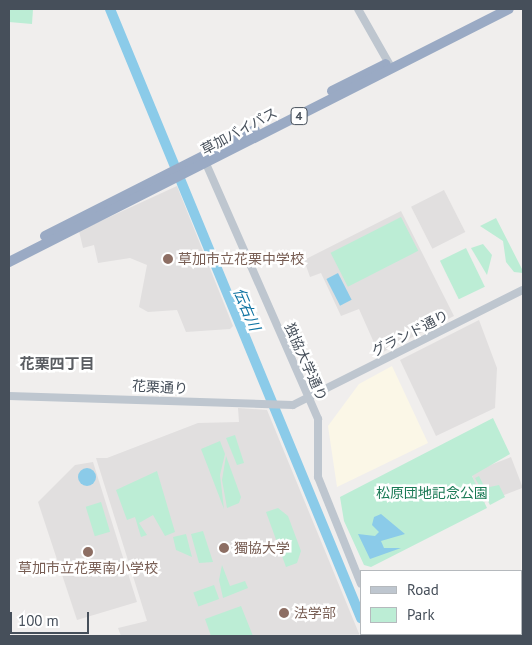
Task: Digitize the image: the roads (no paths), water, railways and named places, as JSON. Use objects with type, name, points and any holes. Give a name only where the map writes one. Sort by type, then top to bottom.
[{"type":"highway","name":"草加バイパス","points":[[390,66],[494,9]]},
{"type":"highway","name":"草加バイパス","points":[[9,255],[184,171],[390,66],[509,9]]},
{"type":"highway","name":"草加バイパス","points":[[9,262],[173,176]]},
{"type":"street","points":[[358,9],[390,66]]},
{"type":"street","name":"独協大学通り","points":[[205,160],[319,422],[318,477],[360,582]]},
{"type":"street","name":"グランド通り","points":[[309,399],[523,290]]},
{"type":"street","name":"花栗通り","points":[[9,396],[284,406],[309,399]]},
{"type":"water","points":[[338,273],[352,300],[340,306],[326,279]]},
{"type":"water","points":[[87,468],[93,471],[96,477],[93,483],[87,486],[81,483],[78,477],[81,471]]},
{"type":"water","points":[[381,514],[405,534],[381,541],[384,548],[401,548],[370,559],[358,534],[375,536],[379,532],[372,525],[374,517]]},
{"type":"waterway","name":"伝右川","points":[[110,9],[360,616]]},
{"type":"place","name":"草加市立花栗中学校","points":[[168,259]]},
{"type":"place","name":"獨協大学","points":[[224,548]]},
{"type":"place","name":"草加市立花栗南小学校","points":[[88,552]]},
{"type":"place","name":"法学部","points":[[284,613]]},
{"type":"district","name":"花栗四丁目","points":[[57,364]]},
{"type":"park label","name":"松原団地記念公園","points":[[432,493]]}]
